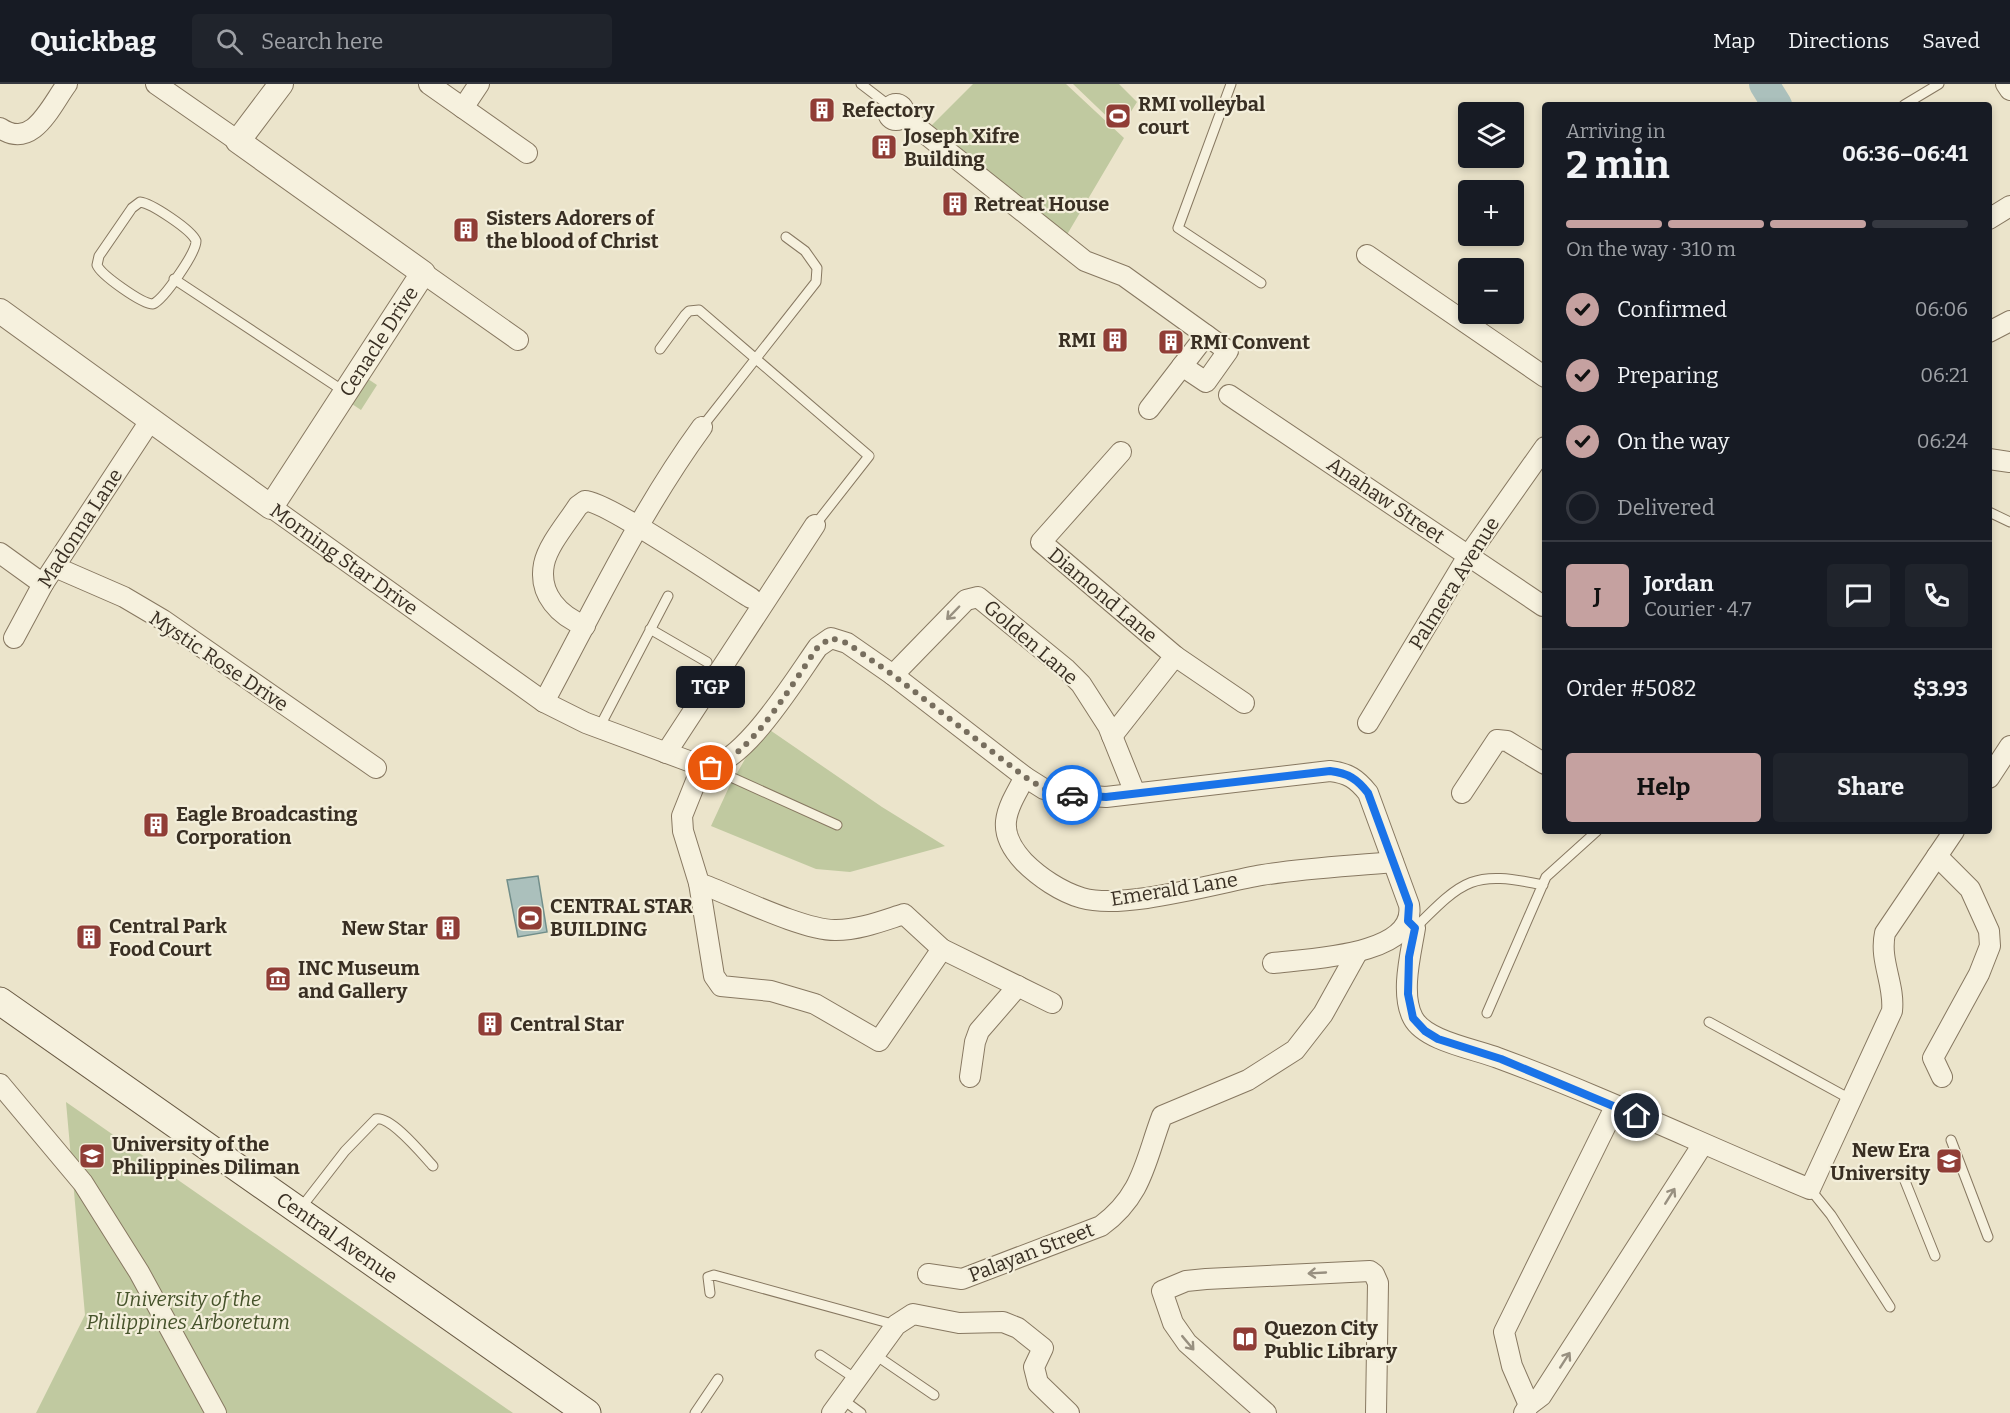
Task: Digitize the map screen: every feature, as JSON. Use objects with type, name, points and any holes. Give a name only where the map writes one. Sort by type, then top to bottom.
[{"type":"main road","name":"Central Avenue","points":[[0,1001],[300,1209],[587,1413]]},
{"type":"street","points":[[0,128],[10,135],[24,135],[35,128],[67,84]]},
{"type":"street","name":"Cenacle Drive","points":[[156,84],[423,273],[271,507]]},
{"type":"street","points":[[238,141],[281,84]]},
{"type":"street","points":[[429,84],[527,153]]},
{"type":"street","points":[[463,108],[478,84]]},
{"type":"street","points":[[2006,84],[2010,90]]},
{"type":"street","points":[[897,111],[1085,261],[1124,276],[1227,351],[1206,382],[1182,366]]},
{"type":"street","points":[[1992,217],[2010,206]]},
{"type":"street","points":[[1367,255],[1542,375]]},
{"type":"street","points":[[423,273],[518,340]]},
{"type":"street","name":"Morning Star Drive","points":[[0,311],[544,702],[599,728],[706,766]]},
{"type":"street","points":[[1992,330],[2010,321]]},
{"type":"street","points":[[1149,409],[1206,335]]},
{"type":"street","name":"Anahaw Street","points":[[1229,395],[1542,605]]},
{"type":"street","name":"Madonna Lane","points":[[14,638],[43,584],[150,421]]},
{"type":"street","points":[[544,702],[639,527],[678,460],[702,427]]},
{"type":"street","name":"Palmera Avenue","points":[[1368,723],[1468,556],[1542,451]]},
{"type":"street","name":"Diamond Lane","points":[[1121,452],[1041,542],[1175,656],[1244,703]]},
{"type":"street","points":[[1992,459],[2010,462]]},
{"type":"street","points":[[585,626],[557,611],[544,582],[544,564],[578,506],[585,501],[595,502],[639,527],[751,598]]},
{"type":"street","points":[[666,753],[815,525]]},
{"type":"street","points":[[0,553],[43,584]]},
{"type":"street","name":"Mystic Rose Drive","points":[[55,567],[124,597],[163,621],[376,768]]},
{"type":"street","name":"Golden Lane","points":[[893,675],[966,600],[978,597],[1081,684],[1112,736],[1135,793]]},
{"type":"street","points":[[942,949],[879,1041],[815,1004],[771,991],[726,987],[718,983],[714,976],[699,883],[683,831],[682,816],[706,766],[721,764],[746,744],[824,642],[831,638],[839,640],[893,675],[1025,777],[1044,789],[1061,794],[1106,797],[1330,771],[1344,772],[1358,780],[1368,793],[1409,905],[1412,925],[1408,976],[1413,1018],[1425,1031],[1498,1066],[1615,1107],[1810,1189],[1892,1011],[1894,994],[1882,948],[1886,933],[1952,834]]},
{"type":"street","name":"Diamond Lane","points":[[1112,736],[1175,656]]},
{"type":"street","points":[[1462,793],[1497,740],[1507,741],[1542,762]]},
{"type":"street","points":[[1992,774],[2008,755]]},
{"type":"street","name":"Emerald Lane","points":[[1025,777],[1006,815],[1006,834],[1012,849],[1047,880],[1082,898],[1104,900],[1165,894],[1264,874],[1393,862]]},
{"type":"street","points":[[1937,856],[1970,890],[1990,937],[1989,952],[1933,1058],[1942,1077]]},
{"type":"street","points":[[699,883],[808,926],[834,930],[856,928],[904,914],[942,949],[1052,1003]]},
{"type":"street","points":[[1273,963],[1358,953],[1412,925]]},
{"type":"street","name":"Palayan Street","points":[[928,1274],[962,1279],[1101,1226],[1126,1204],[1139,1182],[1162,1116],[1248,1080],[1295,1050],[1323,1014],[1358,953]]},
{"type":"street","points":[[970,1077],[975,1042],[979,1031],[1018,986]]},
{"type":"street","points":[[0,1084],[83,1183],[139,1272],[216,1413]]},
{"type":"street","points":[[1615,1107],[1504,1332],[1526,1409],[1541,1396],[1702,1144]]},
{"type":"street","points":[[1266,1413],[1187,1343],[1173,1323],[1162,1291],[1186,1281],[1206,1279],[1365,1270],[1374,1274],[1378,1283],[1376,1413]]},
{"type":"street","points":[[837,1406],[896,1325],[913,1314],[959,1323],[1002,1322],[1018,1328],[1043,1348],[1034,1367],[1038,1383],[1069,1413]]},
{"type":"lane","points":[[861,84],[897,111]]},
{"type":"lane","points":[[1231,84],[1178,228],[1261,282]]},
{"type":"lane","points":[[1909,102],[1939,84]]},
{"type":"lane","points":[[135,204],[149,204],[194,236],[194,250],[174,279],[158,302],[148,304],[99,270],[99,256],[135,204]]},
{"type":"lane","points":[[702,427],[816,282],[818,268],[805,251],[786,237]]},
{"type":"lane","points":[[174,279],[345,392]]},
{"type":"lane","points":[[660,350],[688,311],[699,310],[756,356],[869,456],[815,525]]},
{"type":"lane","points":[[1992,513],[2010,522]]},
{"type":"lane","points":[[599,728],[668,596]]},
{"type":"lane","points":[[650,629],[707,662]]},
{"type":"lane","points":[[706,766],[837,825]]},
{"type":"lane","points":[[1487,1013],[1546,877],[1594,834]]},
{"type":"lane","points":[[1412,925],[1452,891],[1475,879],[1505,877],[1543,885]]},
{"type":"lane","points":[[1709,1022],[1852,1100]]},
{"type":"lane","points":[[300,1209],[345,1151],[376,1119],[381,1118],[391,1123],[434,1166]]},
{"type":"lane","points":[[1951,1140],[1988,1237]]},
{"type":"lane","points":[[1903,1176],[1935,1256]]},
{"type":"lane","points":[[1810,1189],[1831,1215],[1890,1307]]},
{"type":"lane","points":[[710,1293],[708,1277],[714,1275],[896,1325]]},
{"type":"lane","points":[[874,1354],[934,1395]]},
{"type":"lane","points":[[820,1355],[856,1379]]},
{"type":"lane","points":[[695,1413],[718,1378]]},
{"type":"lane","points":[[837,1406],[861,1413]]},
{"type":"green space","points":[[973,84],[1066,84],[1124,138],[1065,238],[927,130]]},
{"type":"green space","name":"RMI volleybal court","points":[[1073,84],[1119,84],[1137,102],[1120,129]]},
{"type":"green space","points":[[362,375],[377,385],[361,410],[346,400]]},
{"type":"green space","points":[[764,726],[882,807],[945,846],[850,872],[816,869],[711,826],[729,787]]},
{"type":"green space","name":"University of the Philippines Arboretum","points":[[66,1102],[513,1413],[36,1413],[85,1315]]},
{"type":"shaded area","name":"CENTRAL STAR BUILDING","points":[[538,876],[547,932],[518,937],[507,880]]},
{"type":"waterway","points":[[1764,84],[1775,102]]},
{"type":"way so far","points":[[711,768],[721,764],[746,744],[818,647],[831,638],[847,643],[893,675],[1025,777],[1044,789],[1072,795]]},
{"type":"place","name":"Refectory","points":[[822,110]]},
{"type":"place","name":"RMI volleybal court","points":[[1118,116]]},
{"type":"place","name":"Joseph Xifre Building","points":[[884,147]]},
{"type":"place","name":"Retreat House","points":[[955,204]]},
{"type":"place","name":"Sisters Adorers of the blood of Christ","points":[[466,230]]},
{"type":"place","name":"RMI","points":[[1115,340]]},
{"type":"place","name":"RMI Convent","points":[[1171,342]]},
{"type":"place","name":"TGP","points":[[711,768]]},
{"type":"place","name":"Eagle Broadcasting Corporation","points":[[156,825]]},
{"type":"place","name":"CENTRAL STAR BUILDING","points":[[530,918]]},
{"type":"place","name":"New Star","points":[[448,928]]},
{"type":"place","name":"Central Park Food Court","points":[[89,937]]},
{"type":"place","name":"INC Museum and Gallery","points":[[278,979]]},
{"type":"place","name":"Central Star","points":[[490,1024]]},
{"type":"place","name":"University of the Philippines Diliman","points":[[92,1156]]},
{"type":"place","name":"New Era University","points":[[1949,1161]]},
{"type":"place","name":"Quezon City Public Library","points":[[1245,1339]]},
{"type":"route","points":[[1072,795],[1106,797],[1330,771],[1344,772],[1358,780],[1368,793],[1409,905],[1411,914],[1408,921],[1415,928],[1408,976],[1408,994],[1413,1018],[1425,1031],[1438,1039],[1460,1044],[1501,1059],[1637,1116]]}]
